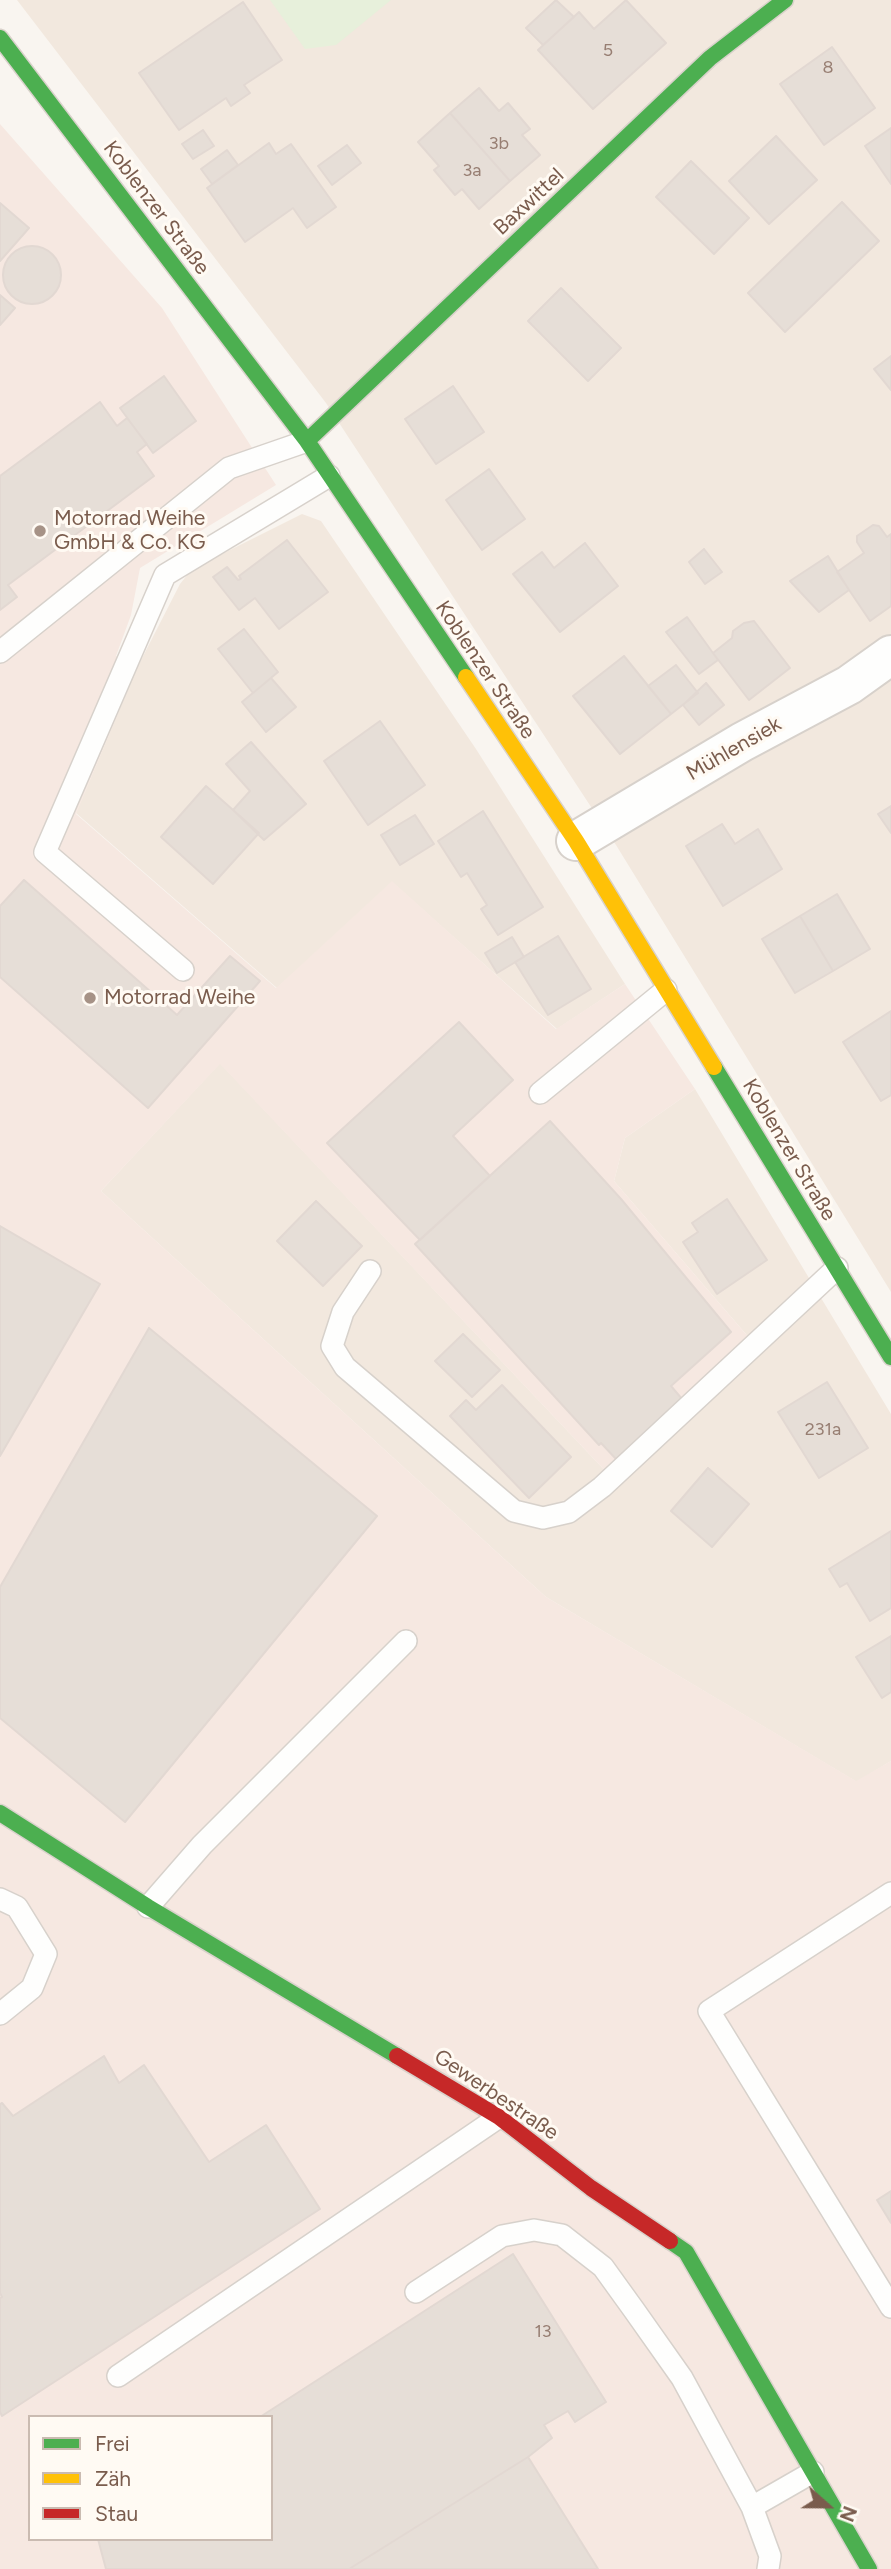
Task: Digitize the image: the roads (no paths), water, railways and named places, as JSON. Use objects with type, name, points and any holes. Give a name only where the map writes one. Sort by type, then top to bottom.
[{"type":"street","name":"Baxwittel","points":[[307,441],[710,58],[785,0]]},
{"type":"street","name":"Koblenzer Straße","points":[[0,38],[307,441],[576,841],[891,1357]]},
{"type":"street","name":"Mühlensiek","points":[[576,841],[742,742],[849,685],[891,655]]},
{"type":"street","name":"Gewerbestraße","points":[[0,1813],[148,1907],[499,2117],[591,2188],[686,2252],[869,2569]]},
{"type":"lane","points":[[0,652],[229,467],[307,441]]},
{"type":"lane","points":[[183,970],[46,852],[165,575],[329,476]]},
{"type":"lane","points":[[540,1093],[666,990]]},
{"type":"lane","points":[[370,1271],[343,1312],[332,1346],[345,1367],[514,1511],[543,1518],[569,1512],[602,1487],[837,1268]]},
{"type":"lane","points":[[148,1907],[202,1845],[406,1641]]},
{"type":"lane","points":[[891,1894],[709,2011],[891,2308]]},
{"type":"lane","points":[[0,1899],[17,1907],[46,1954],[32,1987],[0,2014]]},
{"type":"lane","points":[[118,2376],[499,2117]]},
{"type":"lane","points":[[416,2292],[502,2236],[534,2230],[562,2235],[603,2267],[681,2378],[752,2507],[770,2556],[768,2569]]},
{"type":"lane","points":[[752,2507],[813,2472]]},
{"type":"place","name":"Motorrad Weihe GmbH & Co. KG","points":[[40,531]]},
{"type":"place","name":"Motorrad Weihe","points":[[90,998]]}]
